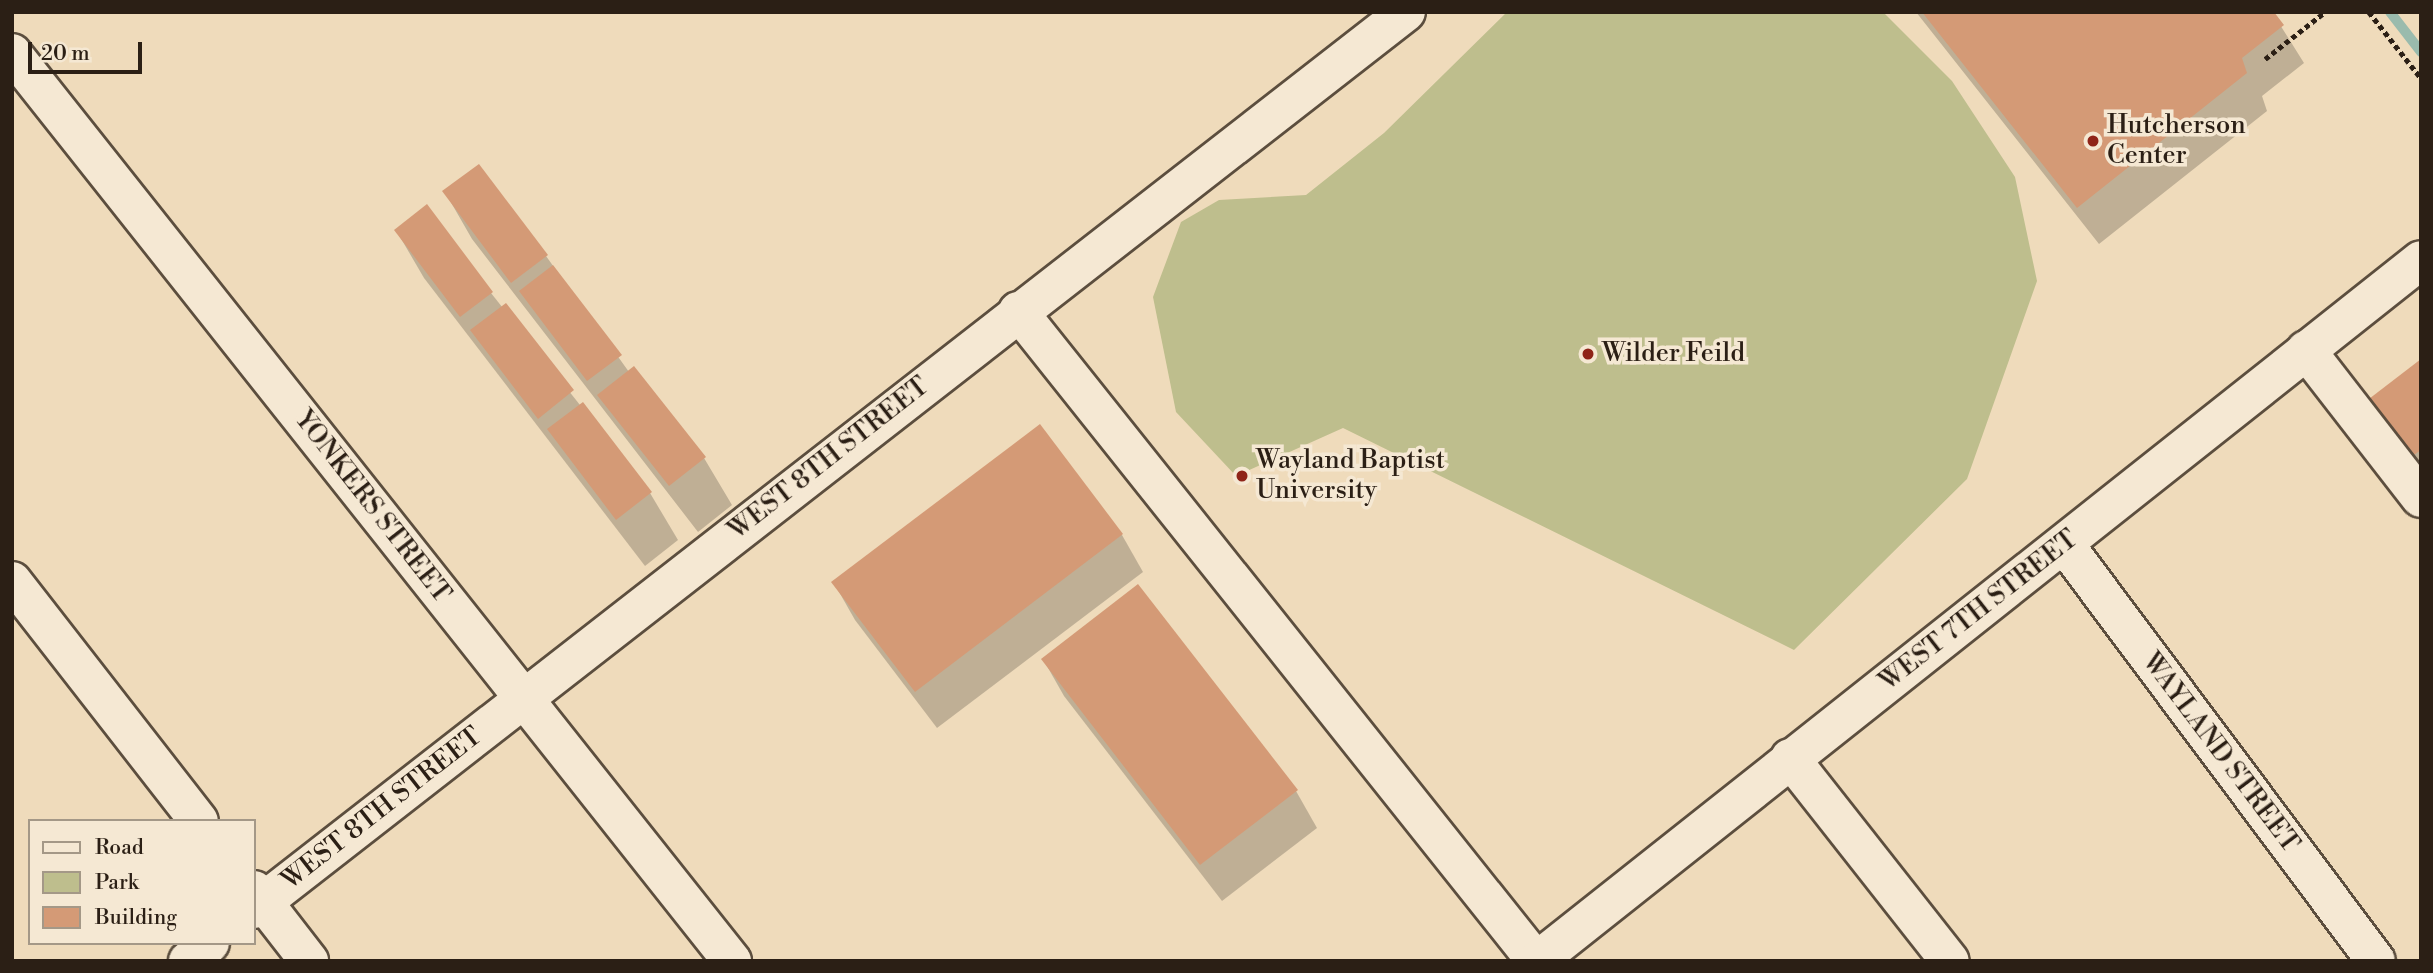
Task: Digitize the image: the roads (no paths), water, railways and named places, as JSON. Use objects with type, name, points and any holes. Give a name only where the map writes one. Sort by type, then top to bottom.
[{"type":"street","name":"WEST 8TH STREET","points":[[257,901],[525,698],[1018,311],[1406,12]]},
{"type":"street","name":"YONKERS STREET","points":[[16,64],[525,698],[732,961]]},
{"type":"street","name":"WEST 7TH STREET","points":[[1537,961],[1790,758],[2065,545],[2421,260]]},
{"type":"street","points":[[1018,311],[1537,961]]},
{"type":"street","points":[[2306,351],[2421,498]]},
{"type":"street","name":"WAYLAND STREET","points":[[2065,545],[2376,961]]},
{"type":"street","points":[[12,581],[198,819]]},
{"type":"street","points":[[1790,758],[1950,961]]},
{"type":"street","points":[[257,901],[309,961]]},
{"type":"street","points":[[188,961],[208,945]]},
{"type":"waterway","points":[[2390,12],[2421,52]]},
{"type":"place","name":"Hutcherson Center","points":[[2093,141]]},
{"type":"place","name":"Wilder Feild","points":[[1588,354]]},
{"type":"place","name":"Wayland Baptist University","points":[[1242,476]]}]
